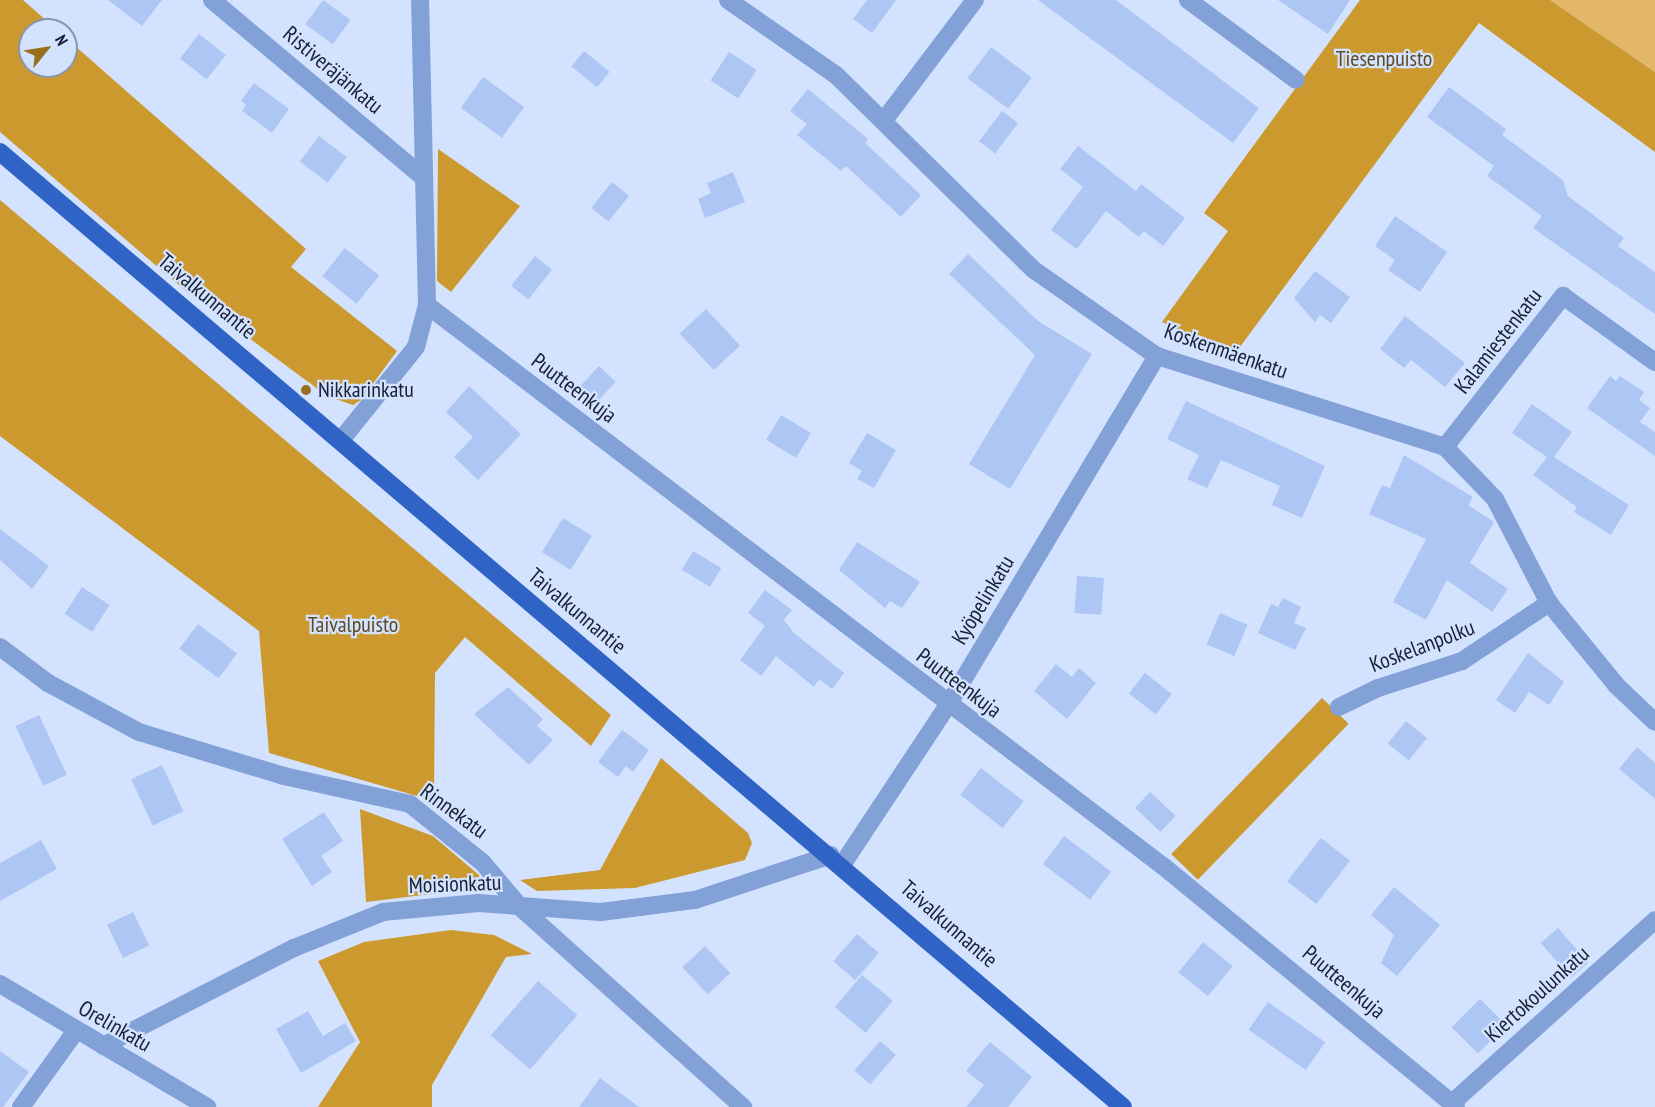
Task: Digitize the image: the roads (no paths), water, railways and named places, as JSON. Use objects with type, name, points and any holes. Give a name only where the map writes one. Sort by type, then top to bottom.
[{"type":"main road","name":"Taivalkunnantie","points":[[0,152],[837,860],[1123,1107]]},
{"type":"street","name":"Ristiveräjänkatu","points":[[212,0],[423,177]]},
{"type":"street","points":[[341,440],[416,347],[427,305],[420,0]]},
{"type":"street","name":"Koskenmäenkatu","points":[[728,0],[836,75],[885,119],[1032,269],[1157,356],[1445,447],[1495,499],[1549,603],[1617,686],[1655,722]]},
{"type":"street","points":[[885,119],[975,0]]},
{"type":"street","points":[[1188,0],[1296,80]]},
{"type":"street","name":"Kalamiestenkatu","points":[[1445,447],[1563,296],[1655,362]]},
{"type":"street","name":"Puutteenkuja","points":[[427,305],[948,705],[1164,866],[1454,1105]]},
{"type":"street","name":"Kyöpelinkatu","points":[[837,860],[948,705],[1157,356]]},
{"type":"street","name":"Koskelanpolku","points":[[1339,706],[1462,661],[1549,603]]},
{"type":"street","name":"Rinnekatu","points":[[0,647],[48,683],[139,732],[284,776],[410,804],[483,863],[520,907],[743,1107]]},
{"type":"street","name":"Moisionkatu","points":[[103,1046],[294,948],[383,912],[480,903],[601,912],[695,900],[837,860]]},
{"type":"street","name":"Kiertokoulunkatu","points":[[1454,1105],[1655,920]]},
{"type":"street","name":"Orelinkatu","points":[[0,984],[75,1032],[207,1107]]},
{"type":"street","points":[[21,1107],[75,1032]]},
{"type":"place","name":"Nikkarinkatu","points":[[306,390]]},
{"type":"park label","name":"Tiesenpuisto","points":[[1384,59]]},
{"type":"park label","name":"Taivalpuisto","points":[[353,625]]}]
